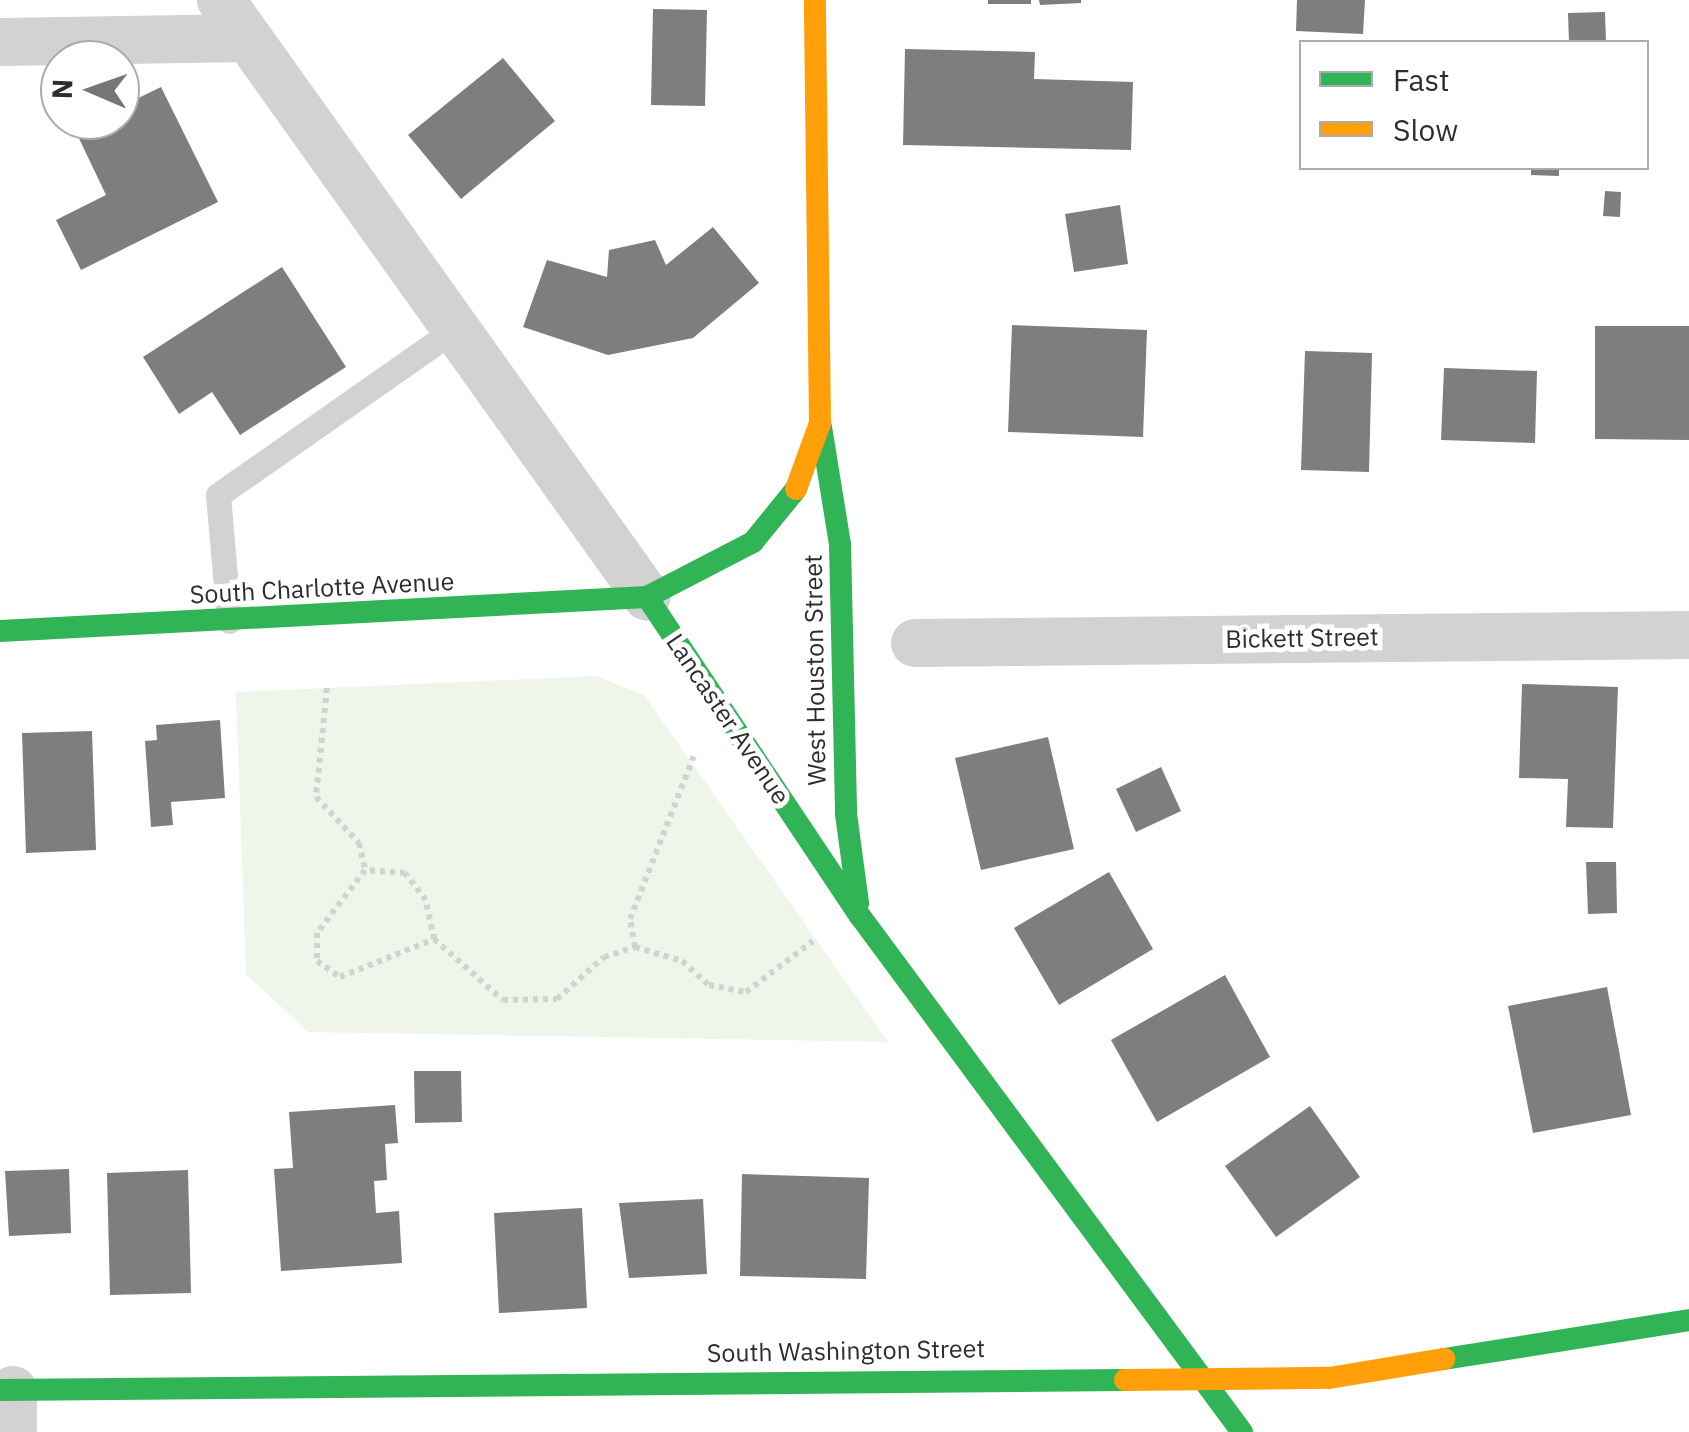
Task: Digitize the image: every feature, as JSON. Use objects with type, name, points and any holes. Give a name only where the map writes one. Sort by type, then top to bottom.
[{"type":"street","name":"West Houston Street","points":[[816,0],[820,422],[840,544],[846,814],[860,916]]},
{"type":"street","points":[[0,42],[234,19]]},
{"type":"street","name":"Lancaster Avenue","points":[[234,19],[458,327],[647,598],[860,916],[1242,1432]]},
{"type":"street","name":"West Houston Street","points":[[647,598],[754,542],[796,488],[820,422]]},
{"type":"street","name":"South Charlotte Avenue","points":[[0,631],[647,598]]},
{"type":"street","name":"Bickett Street","points":[[915,642],[1689,635]]},
{"type":"street","name":"South Washington Street","points":[[9,1404],[1201,1374],[1329,1378],[1689,1320]]},
{"type":"lane","points":[[229,621],[218,495],[458,327]]},
{"type":"path","points":[[327,688],[316,797],[359,842],[366,870]]},
{"type":"path","points":[[635,948],[630,919],[694,754]]},
{"type":"path","points":[[366,870],[317,933],[317,961],[340,977],[434,939]]},
{"type":"path","points":[[366,870],[406,873],[426,900],[434,939],[503,1000],[557,999],[604,957],[635,948],[682,960],[709,985],[746,992],[822,933]]},
{"type":"shaded area","points":[[595,676],[644,695],[888,1042],[308,1032],[246,974],[236,692]]},
{"type":"building","points":[[988,0],[1031,0],[1031,4],[988,4]]},
{"type":"building","points":[[1039,0],[1081,0],[1081,3],[1040,5]]},
{"type":"building","points":[[1297,0],[1365,0],[1363,34],[1296,31]]},
{"type":"building","points":[[653,9],[707,10],[705,106],[651,105]]},
{"type":"building","points":[[1605,12],[1606,40],[1569,40],[1568,13]]},
{"type":"building","points":[[905,49],[1035,52],[1034,79],[1133,82],[1131,150],[903,145]]},
{"type":"building","points":[[503,58],[555,121],[461,199],[408,135]]},
{"type":"building","points":[[161,87],[218,202],[81,270],[56,220],[106,195],[80,140],[140,140],[140,97]]},
{"type":"building","points":[[1531,170],[1559,170],[1559,176],[1531,175]]},
{"type":"building","points":[[1605,191],[1621,192],[1620,217],[1603,216]]},
{"type":"building","points":[[1120,205],[1128,264],[1074,272],[1065,214]]},
{"type":"building","points":[[713,227],[759,283],[693,338],[608,355],[523,327],[547,260],[607,277],[609,250],[655,240],[666,265]]},
{"type":"building","points":[[282,267],[346,367],[240,435],[212,392],[179,414],[143,357]]},
{"type":"building","points":[[1012,325],[1147,330],[1143,437],[1008,432]]},
{"type":"building","points":[[1595,326],[1689,326],[1689,440],[1595,439]]},
{"type":"building","points":[[1305,351],[1372,353],[1369,472],[1301,470]]},
{"type":"building","points":[[1444,368],[1537,371],[1535,443],[1441,440]]},
{"type":"building","points":[[1522,684],[1618,687],[1613,828],[1566,827],[1568,779],[1519,778]]},
{"type":"building","points":[[220,720],[225,798],[171,802],[173,825],[151,827],[145,741],[157,740],[156,725]]},
{"type":"building","points":[[92,731],[96,850],[26,853],[22,733]]},
{"type":"building","points":[[1048,737],[1074,849],[981,870],[955,758]]},
{"type":"building","points":[[1161,767],[1181,811],[1136,832],[1116,789]]},
{"type":"building","points":[[1586,862],[1616,862],[1617,913],[1588,914]]},
{"type":"building","points":[[1109,872],[1153,949],[1059,1005],[1014,928]]},
{"type":"building","points":[[1225,975],[1270,1057],[1157,1122],[1111,1040]]},
{"type":"building","points":[[1607,987],[1631,1115],[1533,1133],[1508,1006]]},
{"type":"building","points":[[414,1071],[461,1071],[462,1122],[415,1123]]},
{"type":"building","points":[[395,1105],[398,1143],[385,1144],[387,1180],[374,1181],[376,1213],[399,1211],[402,1263],[281,1271],[274,1169],[293,1168],[289,1112]]},
{"type":"building","points":[[1310,1106],[1360,1177],[1276,1237],[1225,1166]]},
{"type":"building","points":[[69,1169],[71,1233],[9,1236],[5,1171]]},
{"type":"building","points":[[188,1170],[191,1293],[110,1295],[107,1173]]},
{"type":"building","points":[[742,1174],[869,1178],[866,1279],[740,1276]]},
{"type":"building","points":[[703,1199],[707,1274],[629,1278],[619,1203]]},
{"type":"building","points":[[582,1208],[587,1308],[499,1313],[494,1213]]},
{"type":"traffic: fast","points":[[821,427],[840,544],[846,814],[858,903]]},
{"type":"traffic: fast","points":[[0,631],[647,597],[753,542],[796,489]]},
{"type":"traffic: fast","points":[[647,597],[860,916],[1242,1432]]},
{"type":"traffic: fast","points":[[1444,1359],[1689,1320]]},
{"type":"traffic: fast","points":[[0,1390],[1125,1380]]},
{"type":"traffic: slow","points":[[796,489],[820,423],[815,0]]},
{"type":"traffic: slow","points":[[1125,1380],[1329,1378],[1444,1359]]}]
